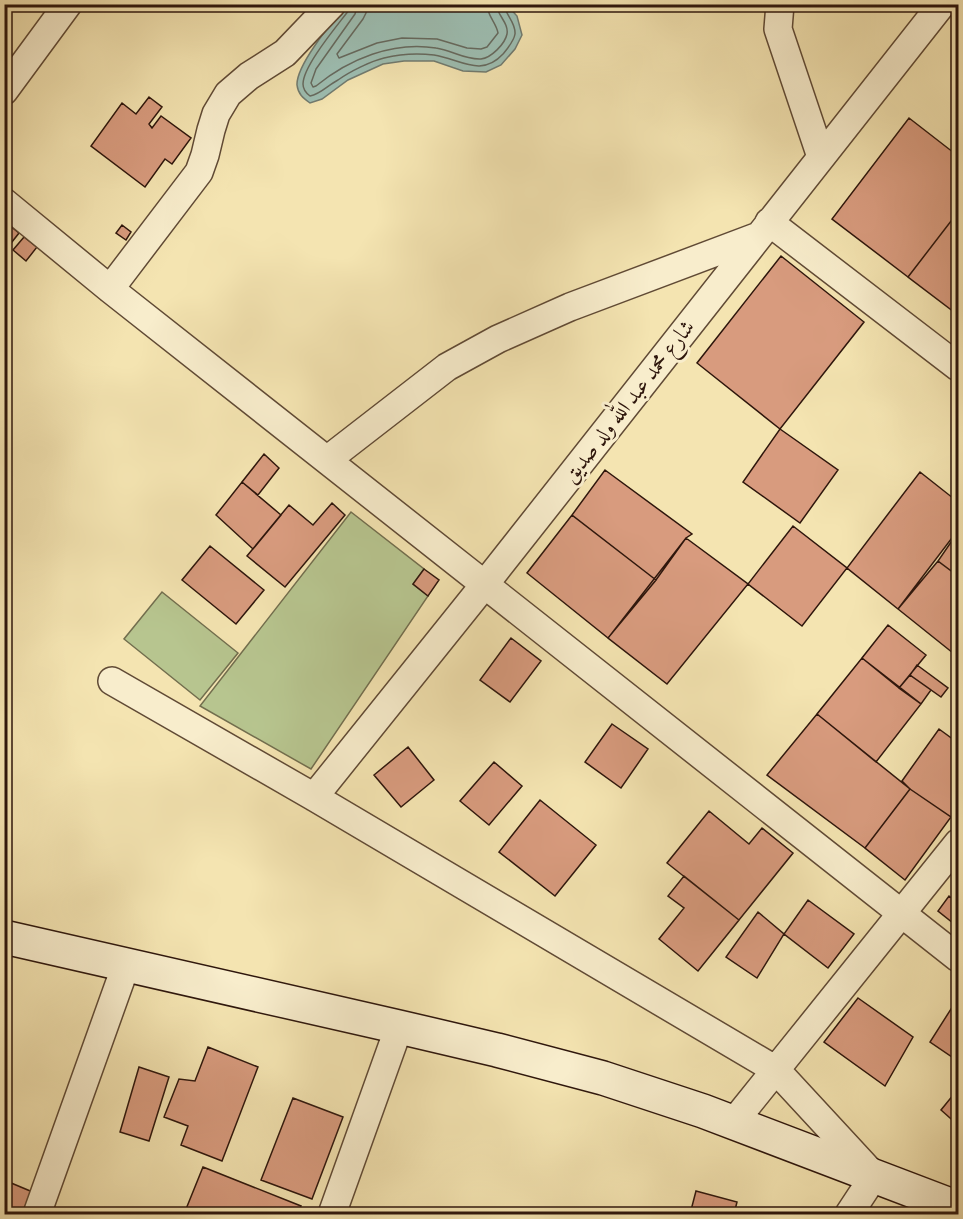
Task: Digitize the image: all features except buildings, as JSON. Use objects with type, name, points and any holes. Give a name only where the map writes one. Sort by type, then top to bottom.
[{"type":"street","points":[[4,91],[68,4]]},
{"type":"street","points":[[110,289],[199,172],[216,114],[228,94],[249,76],[285,53],[332,4]]},
{"type":"street","points":[[780,4],[778,29],[821,157]]},
{"type":"street","name":"شارع محمد عبد الله ولد صديق","points":[[314,797],[485,584],[942,4]]},
{"type":"street","points":[[4,202],[110,289],[958,958]]},
{"type":"street","points":[[327,460],[447,367],[498,339],[570,307],[763,229],[958,367]]},
{"type":"street","points":[[112,681],[314,797],[776,1070],[874,1176]]},
{"type":"street","points":[[733,1123],[958,843]]},
{"type":"street","points":[[4,937],[399,1027],[603,1078],[733,1123],[958,1208]]},
{"type":"street","points":[[37,1215],[126,965]]},
{"type":"street","points":[[332,1215],[399,1027]]},
{"type":"street","points":[[849,1215],[874,1176]]},
{"type":"green space","points":[[351,512],[424,569],[413,584],[428,596],[311,769],[200,706]]},
{"type":"green space","points":[[162,592],[238,653],[200,700],[124,639]]},
{"type":"water","points":[[346,5],[507,5],[517,16],[522,35],[515,49],[501,65],[486,72],[463,71],[434,61],[383,64],[348,80],[322,99],[310,103],[298,91],[298,76],[316,44]]}]
